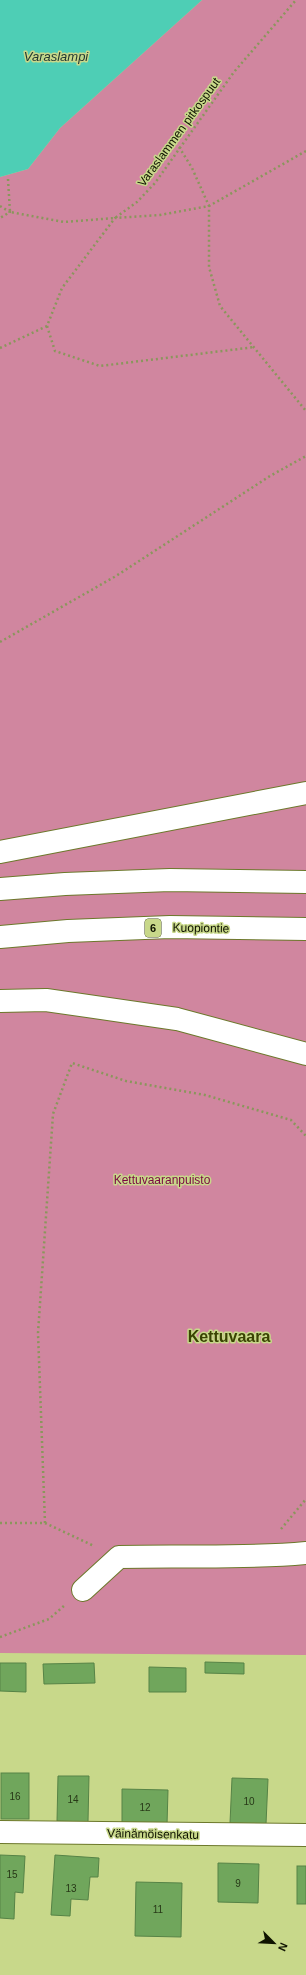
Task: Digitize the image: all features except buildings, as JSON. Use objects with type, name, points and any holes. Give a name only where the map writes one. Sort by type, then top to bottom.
[{"type":"main road","points":[[0,852],[306,792]]},
{"type":"main road","points":[[0,890],[65,884],[170,880],[306,882]]},
{"type":"main road","name":"Kuopiontie","points":[[0,937],[68,931],[170,927],[306,929]]},
{"type":"main road","points":[[0,1001],[46,1000],[177,1019],[306,1054]]},
{"type":"main road","points":[[83,1590],[118,1557],[189,1555],[258,1557],[306,1553]]},
{"type":"main road","name":"Väinämöisenkatu","points":[[0,1832],[306,1835]]},
{"type":"path","name":"Varaslammen pitkospuut","points":[[115,218],[137,202],[155,183],[234,72],[296,0]]},
{"type":"path","points":[[179,148],[192,168],[209,206],[209,267],[220,306],[306,411]]},
{"type":"path","points":[[0,206],[10,212],[64,222],[160,215],[209,206],[306,151]]},
{"type":"path","points":[[8,179],[10,212]]},
{"type":"path","points":[[0,218],[10,212]]},
{"type":"path","points":[[115,218],[62,288],[47,326],[55,351],[100,366],[255,347]]},
{"type":"path","points":[[0,348],[47,326]]},
{"type":"path","points":[[0,642],[116,576],[270,476],[306,456]]},
{"type":"path","points":[[45,1523],[38,1333],[53,1114],[72,1063],[126,1081],[205,1095],[291,1120],[306,1136]]},
{"type":"path","points":[[0,1523],[45,1523],[118,1557]]},
{"type":"path","points":[[0,1637],[49,1619],[83,1590]]},
{"type":"green space","name":"Kettuvaaranpuisto","points":[[202,0],[306,0],[306,1655],[0,1653],[0,177],[28,169],[60,128]]},
{"type":"water","name":"Varaslampi","points":[[0,0],[202,0],[60,128],[28,169],[0,177]]},
{"type":"district","name":"Kettuvaara","points":[[229,1336]]}]
